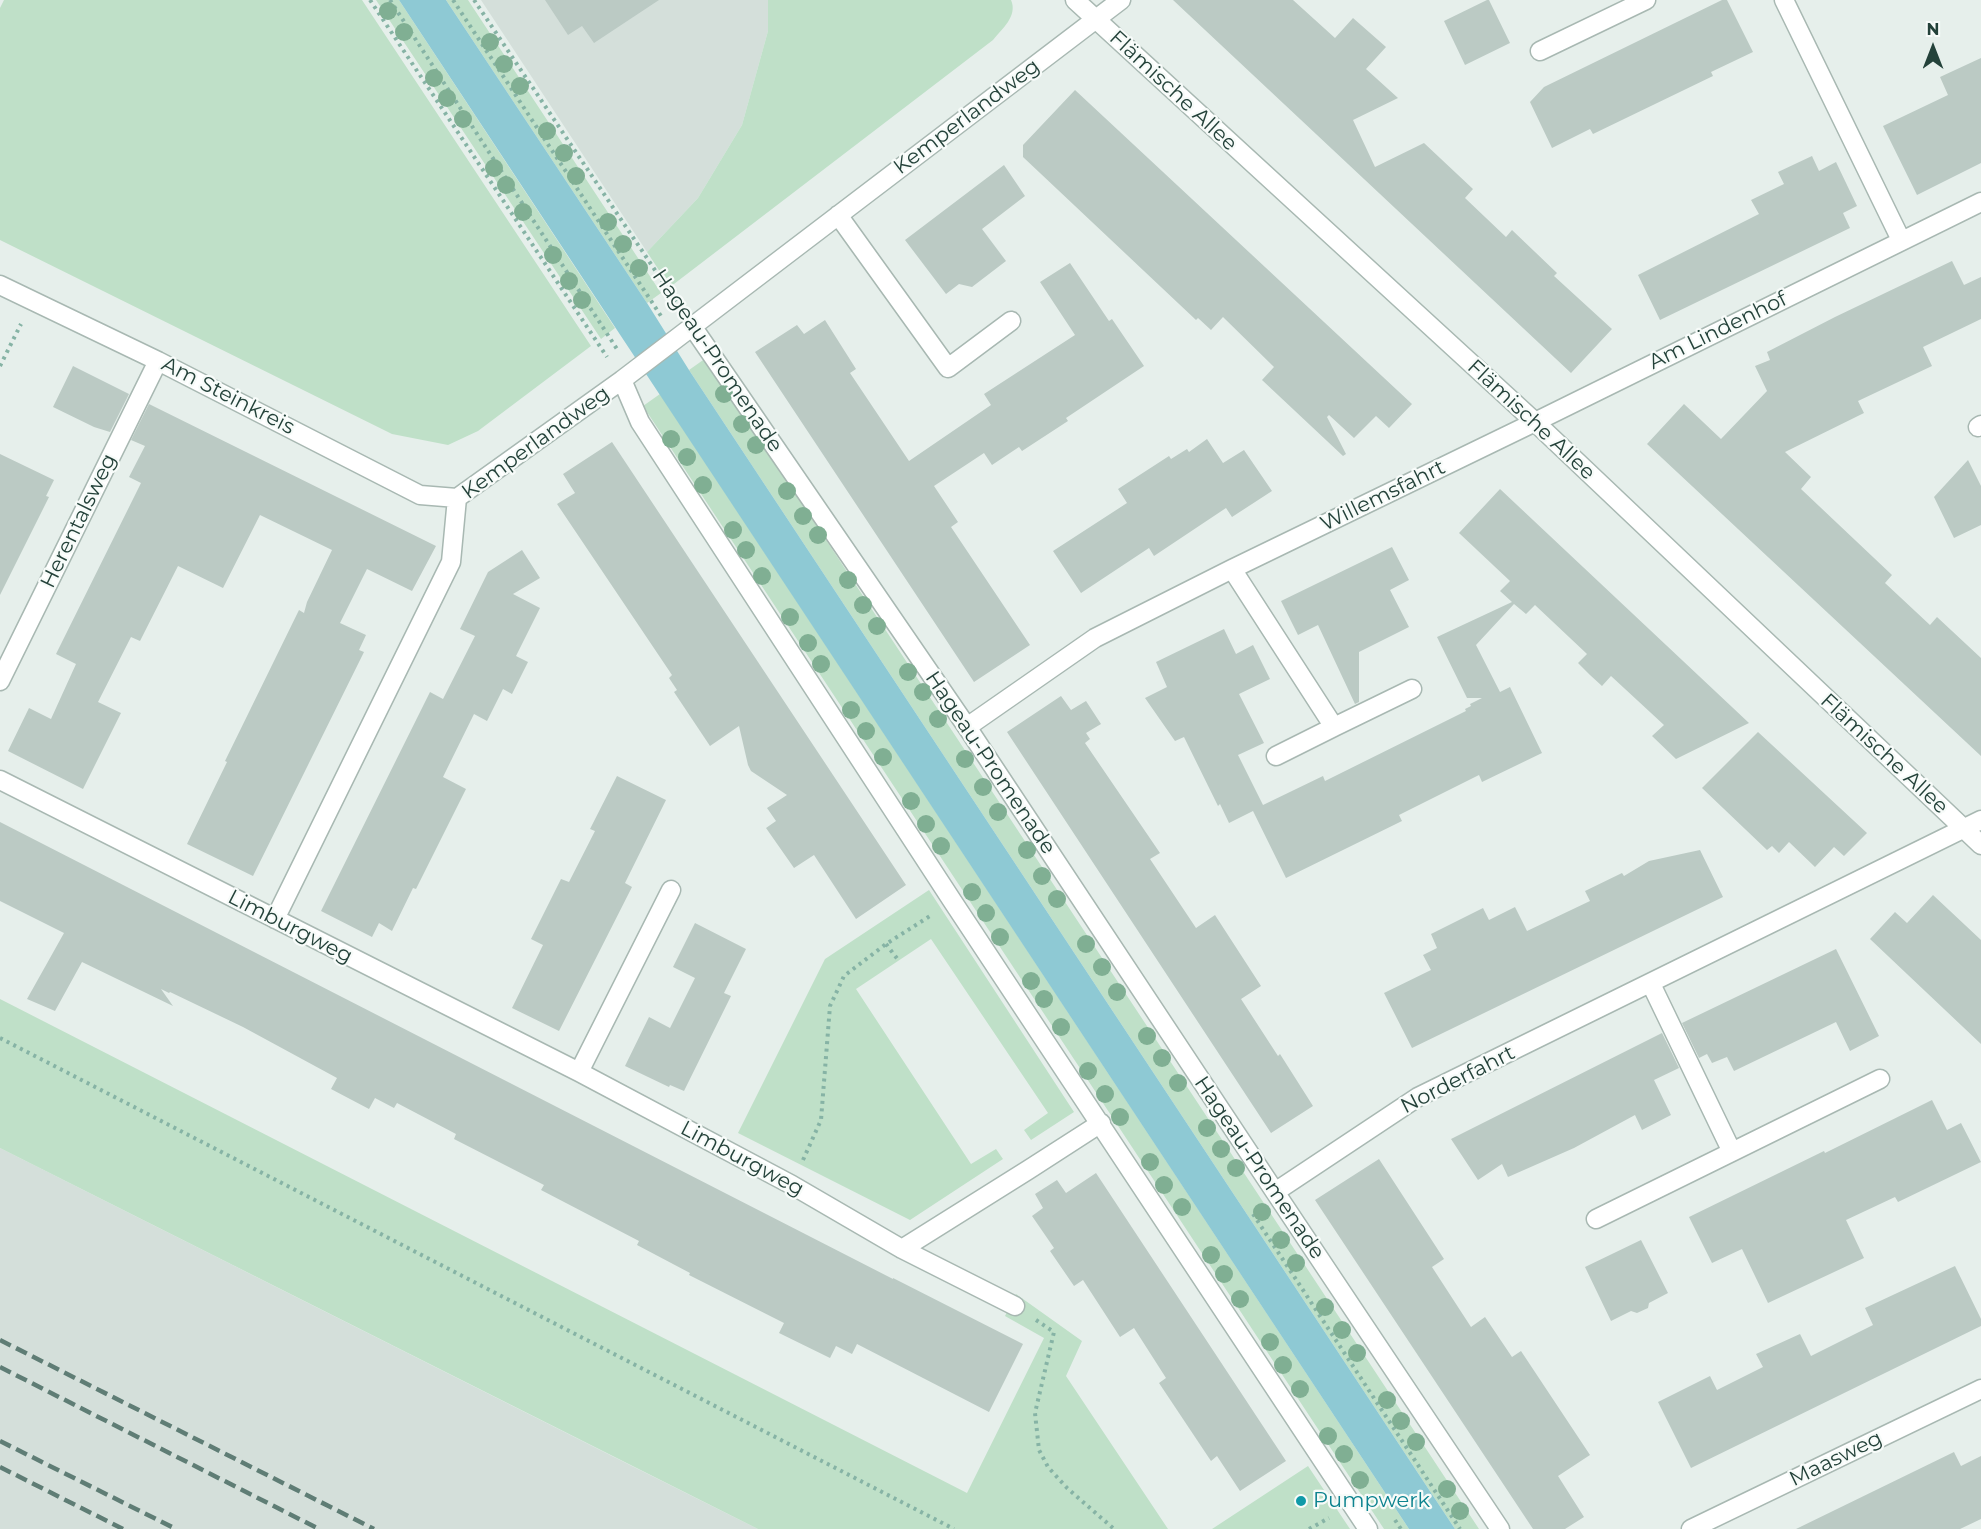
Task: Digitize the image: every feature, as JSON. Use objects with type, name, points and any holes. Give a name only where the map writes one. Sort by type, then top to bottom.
[{"type":"street","name":"Flämische Allee","points":[[1075,0],[1535,422],[1981,846]]},
{"type":"street","name":"Kemperlandweg","points":[[275,919],[452,562],[457,498],[677,339],[1120,0]]},
{"type":"street","points":[[1540,51],[1646,0]]},
{"type":"street","points":[[1784,0],[1901,240]]},
{"type":"street","name":"Am Lindenhof","points":[[1535,422],[1981,202]]},
{"type":"street","points":[[838,215],[948,368],[1011,321]]},
{"type":"street","name":"Am Steinkreis","points":[[0,285],[158,361],[420,495],[457,498]]},
{"type":"street","name":"Hageau-Promenade","points":[[692,326],[967,727],[1500,1529]]},
{"type":"street","name":"Herentalsweg","points":[[0,681],[158,361]]},
{"type":"street","points":[[627,376],[640,422],[953,902],[1368,1529]]},
{"type":"street","name":"Willemsfahrt","points":[[967,727],[1095,639],[1232,569],[1535,422]]},
{"type":"street","points":[[1232,569],[1334,727]]},
{"type":"street","points":[[1276,756],[1412,689]]},
{"type":"street","name":"Limburgweg","points":[[0,780],[579,1072],[792,1185],[902,1249],[1016,1306]]},
{"type":"street","name":"Norderfahrt","points":[[1275,1192],[1418,1097],[1981,820]]},
{"type":"street","points":[[579,1072],[671,890]]},
{"type":"street","points":[[1651,984],[1732,1152]]},
{"type":"street","points":[[1596,1219],[1880,1079]]},
{"type":"street","points":[[902,1249],[1101,1123]]},
{"type":"street","name":"Maasweg","points":[[1692,1529],[1981,1389]]},
{"type":"path","points":[[370,0],[627,376]]},
{"type":"path","name":"Hageau-Promenade","points":[[474,0],[692,326]]},
{"type":"path","points":[[0,366],[32,301]]},
{"type":"path","points":[[792,1185],[821,1120],[830,1006],[844,976],[886,944],[953,902]]},
{"type":"path","points":[[886,944],[899,961]]},
{"type":"path","points":[[0,1038],[954,1529]]},
{"type":"path","points":[[1016,1306],[1054,1332],[1035,1413],[1039,1450],[1048,1467],[1067,1488],[1114,1529]]},
{"type":"shaded area","points":[[481,0],[768,0],[768,31],[742,125],[698,198],[647,252]]},
{"type":"shaded area","points":[[0,1148],[610,1455],[758,1529],[0,1529]]},
{"type":"green space","points":[[4,0],[362,0],[591,346],[478,431],[448,445],[392,434],[0,240],[0,8]]},
{"type":"green space","points":[[376,0],[399,0],[615,328],[601,339]]},
{"type":"green space","points":[[446,0],[468,0],[661,293],[647,303]]},
{"type":"green space","points":[[768,0],[1011,0],[1013,6],[1011,17],[993,40],[670,287],[647,252],[698,198],[742,125],[768,31]]},
{"type":"green space","points":[[706,358],[1479,1529],[1455,1529],[689,370]]},
{"type":"green space","points":[[660,394],[1409,1529],[1384,1529],[643,406]]},
{"type":"green space","points":[[929,890],[1074,1112],[1031,1140],[1024,1130],[1048,1113],[931,939],[856,989],[971,1164],[996,1149],[1003,1159],[910,1220],[738,1133],[825,959]]},
{"type":"green space","points":[[0,999],[967,1493],[1044,1338],[1005,1316],[1016,1294],[1082,1341],[1066,1376],[1168,1529],[758,1529],[0,1148]]},
{"type":"green space","points":[[1308,1466],[1350,1529],[1212,1529]]},
{"type":"water","points":[[399,0],[446,0],[1455,1529],[1409,1529]]},
{"type":"building","points":[[545,0],[659,0],[594,43],[582,26],[568,35]]},
{"type":"building","points":[[1173,0],[1293,0],[1335,38],[1353,18],[1386,47],[1366,69],[1398,98],[1353,120],[1375,167],[1424,143],[1473,189],[1465,198],[1506,237],[1512,230],[1557,273],[1554,276],[1612,329],[1571,373]]},
{"type":"building","points":[[1487,0],[1510,43],[1465,65],[1444,21]]},
{"type":"building","points":[[1722,0],[1727,0],[1753,52],[1711,72],[1713,76],[1593,134],[1590,129],[1552,148],[1530,102],[1544,87]]},
{"type":"building","points":[[1981,58],[1981,163],[1917,195],[1883,126],[1948,95],[1940,77]]},
{"type":"building","points":[[1075,90],[1412,404],[1389,428],[1376,416],[1354,438],[1329,415],[1327,417],[1346,454],[1343,456],[1262,380],[1274,367],[1223,317],[1211,330],[1198,318],[1196,320],[1023,157],[1023,145]]},
{"type":"building","points":[[1812,156],[1819,171],[1836,162],[1857,206],[1843,213],[1850,228],[1660,320],[1638,275],[1759,214],[1751,200],[1784,184],[1778,172]]},
{"type":"building","points":[[1004,165],[1025,196],[982,229],[1006,261],[972,287],[959,284],[946,294],[905,240]]},
{"type":"building","points":[[1952,261],[1964,285],[1981,277],[1981,319],[1923,347],[1932,366],[1858,401],[1864,413],[1785,452],[1811,477],[1801,489],[1892,575],[1885,583],[1930,625],[1937,617],[1981,658],[1981,756],[1647,444],[1684,404],[1721,439],[1767,391],[1755,366],[1770,360],[1767,352]]},
{"type":"building","points":[[1070,263],[1109,321],[1112,319],[1144,366],[1066,418],[1068,421],[1022,451],[1019,447],[992,465],[984,453],[934,486],[958,522],[951,527],[1030,645],[974,682],[755,352],[797,325],[804,334],[825,320],[856,369],[850,373],[909,461],[991,405],[984,394],[1075,335],[1040,282]]},
{"type":"building","points":[[73,366],[129,394],[110,432],[94,427],[53,407]]},
{"type":"building","points":[[149,404],[436,546],[412,591],[367,569],[340,623],[366,635],[359,650],[364,652],[253,876],[187,844],[299,610],[304,613],[332,550],[260,515],[223,588],[178,566],[140,641],[131,637],[98,702],[121,713],[83,789],[8,751],[29,708],[51,719],[76,664],[56,654],[141,483],[129,477],[145,446],[131,440]]},
{"type":"building","points":[[1207,439],[1223,463],[1244,450],[1272,491],[1232,517],[1226,508],[1154,556],[1149,548],[1081,593],[1053,551],[1127,503],[1118,489],[1169,456],[1171,459],[1187,449],[1189,452]]},
{"type":"building","points":[[612,442],[906,885],[856,919],[814,855],[794,868],[766,828],[776,821],[767,808],[787,795],[751,771],[739,726],[710,746],[674,692],[677,690],[669,678],[672,675],[557,504],[575,493],[563,474]]},
{"type":"building","points":[[0,454],[54,480],[46,496],[49,497],[0,595]]},
{"type":"building","points":[[1968,460],[1981,486],[1981,525],[1954,538],[1934,497]]},
{"type":"building","points":[[1500,489],[1749,723],[1676,759],[1652,736],[1664,725],[1611,676],[1602,686],[1590,675],[1578,663],[1587,654],[1535,605],[1526,614],[1514,604],[1476,645],[1500,692],[1510,687],[1542,753],[1482,782],[1479,775],[1399,815],[1402,821],[1286,878],[1253,811],[1229,823],[1220,804],[1218,806],[1184,737],[1175,741],[1145,698],[1167,687],[1156,662],[1224,629],[1236,654],[1253,645],[1270,679],[1239,694],[1264,743],[1238,755],[1263,805],[1323,776],[1325,781],[1466,711],[1465,709],[1471,706],[1470,704],[1482,698],[1467,698],[1437,637],[1512,602],[1500,591],[1510,581],[1459,533]]},
{"type":"building","points":[[1392,547],[1409,580],[1390,590],[1409,627],[1359,652],[1359,702],[1355,704],[1318,625],[1298,635],[1281,601]]},
{"type":"building","points":[[522,550],[540,578],[513,594],[540,608],[516,656],[528,662],[512,694],[503,689],[487,721],[474,714],[443,777],[466,789],[416,889],[413,888],[392,931],[379,923],[372,937],[321,911],[430,692],[443,699],[475,636],[460,629],[488,572]]},
{"type":"building","points":[[1061,696],[1071,710],[1086,701],[1101,724],[1086,733],[1090,739],[1085,743],[1160,853],[1150,859],[1196,928],[1215,915],[1261,986],[1241,999],[1313,1106],[1271,1133],[1007,732]]},
{"type":"building","points":[[1758,732],[1867,833],[1844,856],[1834,847],[1815,867],[1789,842],[1779,853],[1772,846],[1767,850],[1702,788]]},
{"type":"building","points":[[617,776],[666,800],[625,883],[632,887],[559,1031],[512,1008],[543,945],[531,939],[561,879],[569,882],[595,831],[590,829]]},
{"type":"building","points":[[0,822],[1023,1344],[989,1412],[857,1344],[852,1354],[836,1346],[830,1358],[779,1333],[784,1323],[689,1275],[690,1273],[637,1245],[639,1241],[541,1190],[544,1185],[454,1139],[456,1134],[397,1103],[394,1108],[375,1098],[369,1109],[331,1089],[337,1078],[243,1027],[170,992],[161,989],[173,1006],[82,962],[55,1011],[27,999],[64,933],[0,901]]},
{"type":"building","points":[[1700,850],[1723,897],[1412,1048],[1384,993],[1431,970],[1423,955],[1437,948],[1431,934],[1483,908],[1489,920],[1515,907],[1527,931],[1590,901],[1585,891],[1622,873],[1624,876],[1649,861]]},
{"type":"building","points":[[1933,895],[1981,940],[1981,1044],[1870,939],[1895,912],[1907,923]]},
{"type":"building","points":[[695,923],[746,949],[724,993],[731,996],[684,1091],[670,1085],[669,1087],[625,1066],[649,1017],[670,1028],[695,978],[673,967]]},
{"type":"building","points":[[1836,949],[1879,1036],[1850,1051],[1836,1022],[1734,1071],[1727,1057],[1712,1063],[1707,1054],[1699,1058],[1682,1023]]},
{"type":"building","points":[[1662,1033],[1679,1068],[1654,1080],[1671,1115],[1642,1130],[1635,1115],[1574,1148],[1508,1177],[1502,1164],[1478,1180],[1451,1139]]},
{"type":"building","points":[[1932,1100],[1947,1130],[1961,1123],[1981,1162],[1898,1202],[1895,1197],[1846,1220],[1864,1258],[1768,1303],[1742,1249],[1712,1263],[1689,1217]]},
{"type":"building","points":[[1379,1159],[1444,1259],[1432,1267],[1471,1327],[1485,1317],[1512,1357],[1521,1351],[1590,1455],[1558,1476],[1584,1517],[1565,1529],[1533,1529],[1315,1200]]},
{"type":"building","points":[[1096,1173],[1286,1461],[1240,1491],[1217,1456],[1211,1461],[1159,1383],[1166,1378],[1134,1328],[1120,1337],[1083,1280],[1074,1286],[1050,1251],[1054,1248],[1032,1216],[1043,1208],[1035,1194],[1057,1180],[1066,1193]]},
{"type":"building","points":[[1641,1240],[1668,1293],[1649,1303],[1648,1308],[1637,1313],[1631,1311],[1611,1321],[1585,1267]]},
{"type":"building","points":[[1955,1266],[1981,1319],[1981,1326],[1691,1468],[1658,1402],[1710,1376],[1717,1390],[1763,1367],[1756,1354],[1800,1334],[1811,1356],[1873,1325],[1865,1308]]},
{"type":"building","points":[[1954,1452],[1961,1466],[1981,1456],[1981,1519],[1960,1529],[1796,1529]]},
{"type":"railway","points":[[0,1340],[374,1529]]},
{"type":"railway","points":[[0,1367],[319,1529]]},
{"type":"railway","points":[[0,1441],[176,1529]]},
{"type":"railway","points":[[0,1467],[123,1529]]},
{"type":"place","name":"Pumpwerk","points":[[1301,1501]]}]
